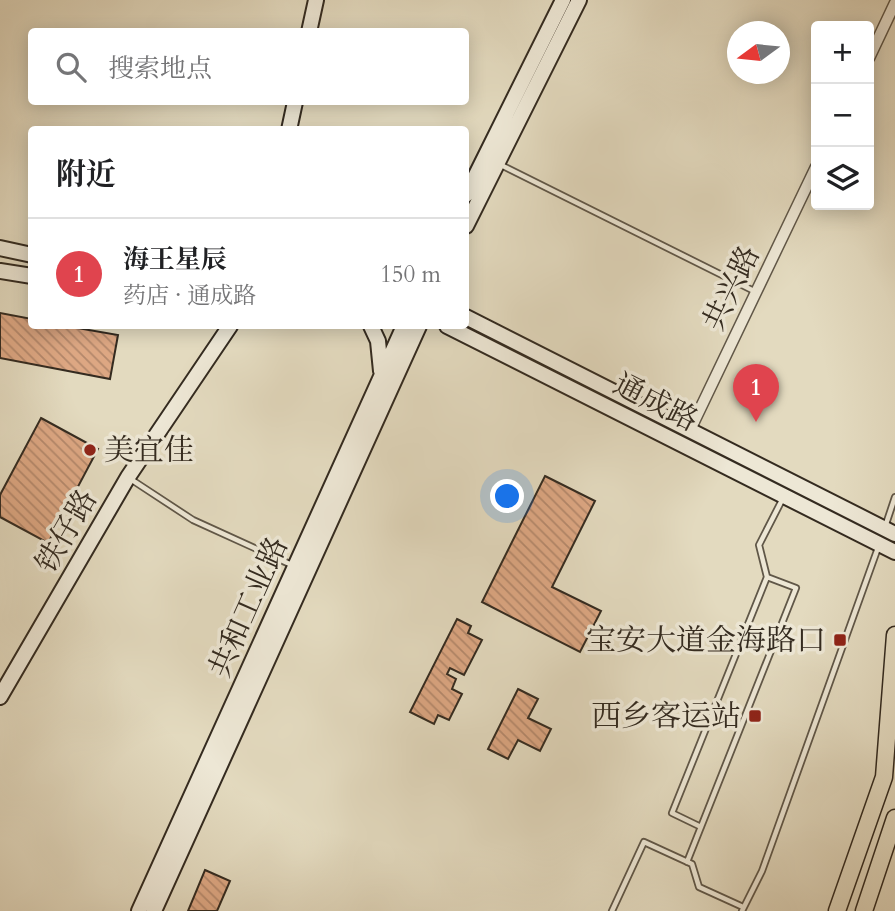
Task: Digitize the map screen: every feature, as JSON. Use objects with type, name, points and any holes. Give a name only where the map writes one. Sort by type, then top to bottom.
[{"type":"main road","points":[[836,911],[884,777],[895,635]]},
{"type":"main road","points":[[864,911],[895,818]]},
{"type":"street","points":[[310,28],[316,0]]},
{"type":"street","points":[[469,189],[563,0]]},
{"type":"street","points":[[469,220],[579,0]]},
{"type":"street","points":[[874,47],[895,2],[887,0]]},
{"type":"street","points":[[290,126],[294,105]]},
{"type":"street","name":"共兴路","points":[[690,430],[811,177]]},
{"type":"street","points":[[0,248],[28,254]]},
{"type":"street","points":[[0,271],[28,275]]},
{"type":"street","name":"通成路","points":[[469,319],[890,531]]},
{"type":"street","name":"铁仔路","points":[[0,697],[128,477],[228,329]]},
{"type":"street","points":[[372,329],[378,341],[382,374]]},
{"type":"street","name":"共和工业路","points":[[139,911],[403,329]]},
{"type":"street","name":"共和工业路","points":[[154,911],[418,329]]},
{"type":"street","name":"通成路","points":[[453,329],[895,552]]},
{"type":"lane","points":[[497,163],[756,292]]},
{"type":"lane","points":[[128,477],[193,520],[295,567]]},
{"type":"lane","points":[[701,827],[672,813],[767,577],[759,545],[784,496]]},
{"type":"lane","points":[[612,911],[644,842],[692,864],[699,887],[742,909],[762,872],[879,544],[890,531],[895,497]]},
{"type":"lane","points":[[687,862],[796,588],[767,577]]},
{"type":"building","points":[[0,313],[28,318],[28,329],[83,329],[118,335],[110,379],[0,358]]},
{"type":"building","points":[[41,418],[98,449],[48,543],[0,517],[0,495]]},
{"type":"building","points":[[545,476],[595,501],[552,587],[601,611],[580,652],[482,602]]},
{"type":"building","points":[[457,619],[471,626],[468,633],[482,640],[464,675],[450,668],[447,674],[456,679],[452,689],[462,694],[449,720],[438,715],[434,724],[410,712]]},
{"type":"building","points":[[518,689],[538,699],[528,718],[551,729],[540,751],[518,740],[508,759],[488,749]]},
{"type":"building","points":[[205,870],[230,881],[217,911],[188,911]]},
{"type":"place","name":"海王星辰","points":[[756,422]]},
{"type":"place","name":"美宜佳","points":[[90,450]]},
{"type":"place","name":"宝安大道金海路口","points":[[840,640]]},
{"type":"place","name":"西乡客运站","points":[[755,716]]}]
